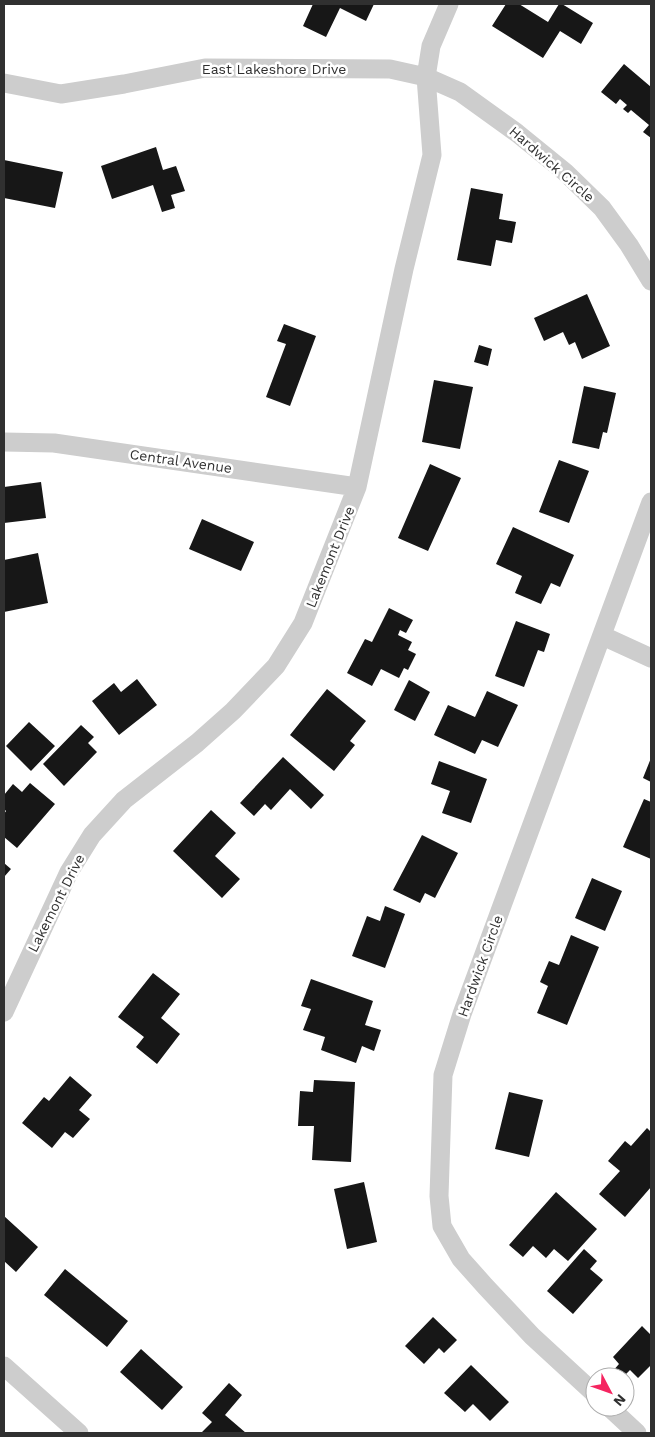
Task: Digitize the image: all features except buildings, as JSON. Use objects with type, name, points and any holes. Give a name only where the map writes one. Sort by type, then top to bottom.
[{"type":"street","name":"Lakemont Drive","points":[[4,1012],[68,872],[92,835],[124,800],[197,743],[233,711],[276,666],[303,623],[357,487],[404,270],[432,155],[426,78],[431,46],[449,4]]},
{"type":"street","name":"East Lakeshore Drive","points":[[4,83],[61,94],[205,68],[390,69],[426,78]]},
{"type":"street","name":"Hardwick Circle","points":[[426,78],[460,92],[517,133],[565,172],[602,208],[629,245],[651,281]]},
{"type":"street","name":"Central Avenue","points":[[4,442],[54,443],[357,487]]},
{"type":"street","name":"Hardwick Circle","points":[[585,1385],[532,1336],[461,1258],[442,1226],[439,1196],[443,1075],[462,1014],[651,502]]},
{"type":"street","points":[[603,636],[651,658]]},
{"type":"street","points":[[4,1366],[79,1433]]},
{"type":"street","points":[[620,1417],[637,1433]]}]
